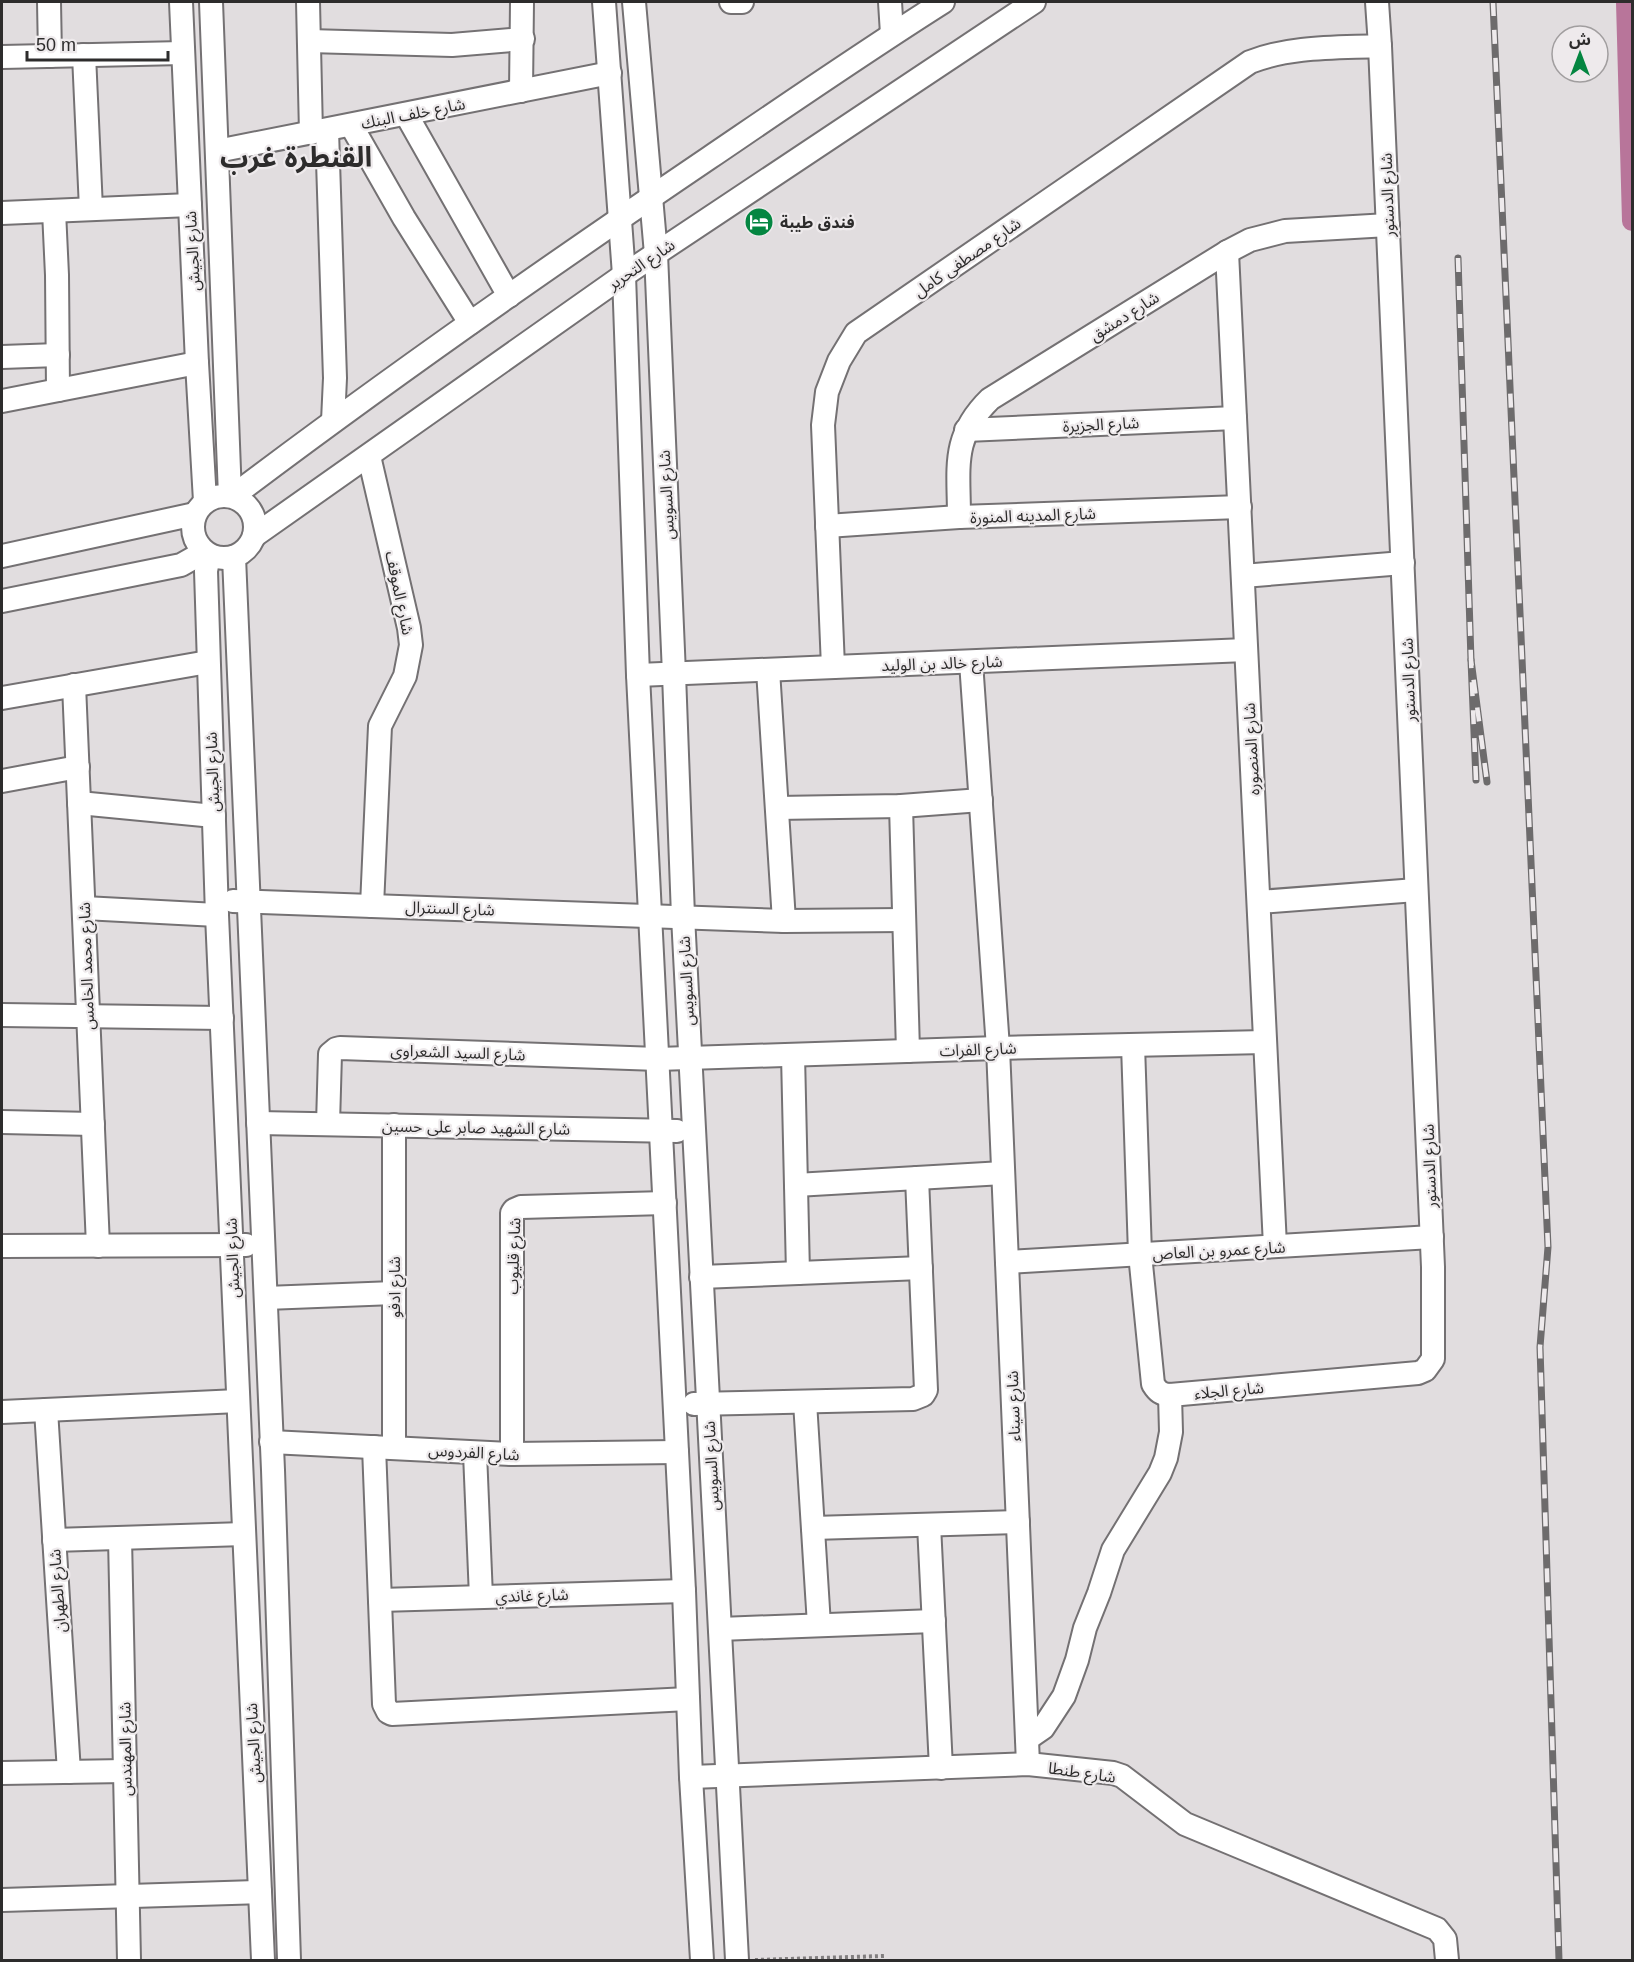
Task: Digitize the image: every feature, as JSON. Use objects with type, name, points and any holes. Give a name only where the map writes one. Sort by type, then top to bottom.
[{"type":"street","points":[[49,2],[50,56]]},
{"type":"street","name":"شارع الجيش","points":[[181,2],[197,363],[200,507],[192,530],[198,546],[207,553],[208,662],[217,908],[263,1960]]},
{"type":"street","name":"شارع الجيش","points":[[211,2],[231,496]]},
{"type":"street","points":[[308,2],[335,378],[333,421]]},
{"type":"street","points":[[521,91],[522,2]]},
{"type":"street","points":[[604,3],[634,2]]},
{"type":"street","name":"شارع السويس","points":[[634,2],[656,254],[683,916],[736,1960]]},
{"type":"street","points":[[731,2],[741,2]]},
{"type":"street","points":[[890,2],[892,34]]},
{"type":"street","points":[[231,496],[470,323],[892,34],[943,2]]},
{"type":"street","name":"شارع التحرير","points":[[254,536],[624,275],[1034,2]]},
{"type":"street","name":"شارع الدستور","points":[[1377,2],[1432,1237],[1433,1359]]},
{"type":"street","name":"شارع السويس","points":[[604,3],[624,275],[638,675],[662,1130],[691,1777],[702,1960]]},
{"type":"street","points":[[182,25],[212,25]]},
{"type":"street","points":[[309,41],[452,45],[523,39]]},
{"type":"street","name":"شارع مصطفى كامل","points":[[833,668],[823,425],[827,392],[839,361],[856,333],[1250,62],[1292,50],[1380,46]]},
{"type":"street","points":[[2,57],[183,53]]},
{"type":"street","points":[[84,55],[91,209]]},
{"type":"street","name":"شارع خلف البنك","points":[[217,151],[610,73]]},
{"type":"street","points":[[405,114],[509,296]]},
{"type":"street","points":[[351,125],[404,218],[470,323]]},
{"type":"street","points":[[2,213],[190,205]]},
{"type":"street","points":[[54,211],[58,390]]},
{"type":"street","name":"شارع دمشق","points":[[959,517],[961,445],[966,430],[976,413],[990,399],[1250,240],[1285,231],[1388,225]]},
{"type":"street","name":"شارع المنصوره","points":[[1227,252],[1275,1246]]},
{"type":"street","points":[[2,357],[58,354]]},
{"type":"street","points":[[2,401],[197,363]]},
{"type":"street","name":"شارع الجزيرة","points":[[966,430],[1236,418]]},
{"type":"street","name":"شارع الموقف","points":[[369,456],[411,645],[405,676],[380,726],[372,906]]},
{"type":"street","points":[[2,556],[200,507],[213,497],[231,496],[242,501],[249,507],[255,526],[254,536],[247,548],[234,556],[217,558],[207,553],[181,565],[2,602]]},
{"type":"street","name":"شارع المدينه المنورة","points":[[827,526],[959,517],[1240,507]]},
{"type":"street","name":"شارع الجيش","points":[[234,556],[272,1442],[289,1960]]},
{"type":"street","points":[[1243,576],[1403,562]]},
{"type":"street","name":"شارع خالد بن الوليد","points":[[638,675],[1246,650]]},
{"type":"street","points":[[2,698],[208,662]]},
{"type":"street","name":"شارع سيناء","points":[[971,662],[998,1048],[1028,1764]]},
{"type":"street","points":[[768,670],[784,921]]},
{"type":"street","name":"شارع محمد الخامس","points":[[74,685],[98,1246]]},
{"type":"street","points":[[2,781],[78,767]]},
{"type":"street","points":[[777,808],[901,806],[981,800]]},
{"type":"street","points":[[79,803],[214,816]]},
{"type":"street","points":[[901,806],[908,1051]]},
{"type":"street","points":[[1259,902],[1416,891]]},
{"type":"street","name":"شارع السنترال","points":[[84,908],[217,908],[249,902],[784,921],[904,920]]},
{"type":"street","points":[[2,1015],[222,1018]]},
{"type":"street","name":"شارع الفرات","points":[[690,1058],[1266,1042]]},
{"type":"street","points":[[1132,1045],[1140,1254]]},
{"type":"street","name":"شارع السيد الشعراوى","points":[[328,1124],[330,1054],[336,1049],[658,1059],[690,1058]]},
{"type":"street","points":[[793,1055],[798,1273]]},
{"type":"street","points":[[2,1122],[93,1124]]},
{"type":"street","name":"شارع الشهيد صابر على حسين","points":[[258,1123],[694,1131]]},
{"type":"street","name":"شارع ادفو","points":[[394,1125],[394,1293],[384,1448],[380,1600],[385,1709],[392,1714],[688,1699]]},
{"type":"street","points":[[796,1185],[1003,1173]]},
{"type":"street","points":[[675,1404],[919,1398],[926,1390],[916,1178]]},
{"type":"street","name":"شارع قليوب","points":[[512,1454],[512,1214],[521,1207],[665,1203]]},
{"type":"street","name":"شارع عمرو بن العاص","points":[[1007,1262],[1432,1237]]},
{"type":"street","points":[[2,1246],[263,1245]]},
{"type":"street","name":"شارع الجلاء","points":[[1140,1254],[1153,1384],[1163,1394],[1418,1373],[1425,1370],[1433,1359]]},
{"type":"street","points":[[701,1277],[921,1268]]},
{"type":"street","points":[[266,1298],[394,1293]]},
{"type":"street","points":[[1027,1739],[1042,1728],[1064,1696],[1113,1550],[1160,1473],[1166,1458],[1171,1432],[1170,1395]]},
{"type":"street","points":[[2,1412],[238,1401]]},
{"type":"street","points":[[805,1402],[819,1625]]},
{"type":"street","name":"شارع الطهران","points":[[45,1410],[69,1772]]},
{"type":"street","name":"شارع الفردوس","points":[[272,1442],[512,1454],[677,1452]]},
{"type":"street","points":[[476,1453],[481,1597]]},
{"type":"street","points":[[241,1472],[273,1470]]},
{"type":"street","points":[[813,1528],[1018,1522]]},
{"type":"street","points":[[929,1525],[941,1768]]},
{"type":"street","points":[[54,1540],[244,1534]]},
{"type":"street","name":"شارع المهندس","points":[[120,1538],[129,1960]]},
{"type":"street","name":"شارع غاندي","points":[[380,1600],[684,1591]]},
{"type":"street","points":[[720,1629],[934,1621]]},
{"type":"street","name":"شارع طنطا","points":[[691,1777],[1028,1764],[1113,1773],[1122,1776],[1185,1824],[1437,1929],[1445,1939],[1447,1960]]},
{"type":"street","points":[[2,1773],[125,1771]]},
{"type":"street","points":[[2,1900],[260,1892]]},
{"type":"path","points":[[750,1960],[884,1956]]},
{"type":"waterway","points":[[1626,2],[1632,221]]},
{"type":"railway","points":[[1493,2],[1548,1247],[1540,1347],[1559,1960]]},
{"type":"railway","points":[[1458,258],[1471,660]]},
{"type":"railway","points":[[1476,780],[1471,660],[1487,782]]},
{"type":"place","name":"فندق طيبة","points":[[759,222]]},
{"type":"district","name":"القنطرة غرب","points":[[296,157]]}]
